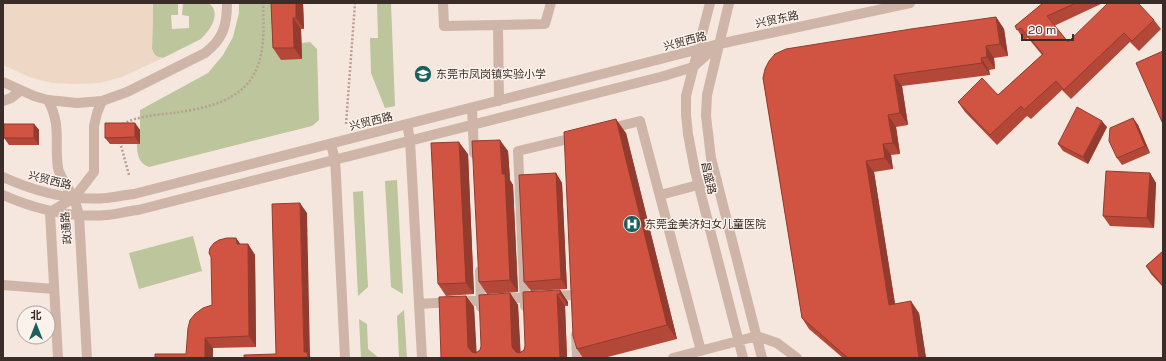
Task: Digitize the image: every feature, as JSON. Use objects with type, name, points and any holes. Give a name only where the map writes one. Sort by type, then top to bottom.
[{"type":"street","points":[[3,82],[20,91],[48,100],[77,103],[102,101],[127,92],[205,53],[214,46],[221,36],[225,26],[227,3]]},
{"type":"street","points":[[443,3],[444,26],[545,24],[551,3]]},
{"type":"street","name":"昌盛路","points":[[710,3],[686,96],[686,115],[689,141],[698,185],[743,358]]},
{"type":"street","name":"昌盛路","points":[[729,3],[706,95],[706,116],[710,150],[762,358]]},
{"type":"street","name":"兴贸东路","points":[[718,44],[910,3]]},
{"type":"street","points":[[498,26],[499,100]]},
{"type":"street","name":"兴贸西路","points":[[3,177],[44,192],[74,198],[105,198],[134,194],[718,44]]},
{"type":"street","name":"兴贸西路","points":[[3,195],[29,206],[50,212],[79,215],[108,215],[138,210],[664,76],[694,67],[718,44]]},
{"type":"street","points":[[3,101],[11,98],[20,91]]},
{"type":"street","points":[[48,100],[54,112],[57,126],[58,169],[74,198],[94,172],[94,126],[102,101]]},
{"type":"street","points":[[472,108],[475,161]]},
{"type":"street","points":[[525,313],[518,151],[567,143],[592,133],[640,121],[701,351]]},
{"type":"street","points":[[406,124],[410,140],[422,358]]},
{"type":"street","points":[[331,144],[335,160],[345,358]]},
{"type":"street","points":[[660,195],[717,180]]},
{"type":"street","name":"政通路","points":[[58,358],[50,212],[74,198],[79,215],[86,358]]},
{"type":"street","points":[[479,261],[481,314]]},
{"type":"street","points":[[3,285],[54,288]]},
{"type":"street","points":[[419,304],[574,295]]},
{"type":"street","points":[[576,326],[577,358]]},
{"type":"street","points":[[674,358],[757,336],[777,343],[797,358]]},
{"type":"path","points":[[121,126],[133,119],[210,106],[228,98],[245,86],[255,73],[260,58],[264,31],[264,3]]},
{"type":"path","points":[[346,124],[355,3]]},
{"type":"path","points":[[118,136],[129,175]]},
{"type":"green space","points":[[153,3],[178,3],[178,15],[171,15],[172,29],[189,28],[189,16],[182,15],[183,3],[209,3],[213,7],[215,17],[211,27],[201,39],[163,58],[157,56],[152,49]]},
{"type":"green space","points":[[239,3],[279,3],[302,43],[310,42],[317,49],[319,120],[312,126],[149,167],[145,165],[140,161],[137,151],[137,144],[140,144],[140,110],[208,73],[223,55],[233,37],[239,13]]},
{"type":"green space","points":[[377,3],[391,3],[395,106],[385,108],[371,73],[370,38],[378,38]]},
{"type":"green space","points":[[397,180],[403,294],[391,287],[385,181]]},
{"type":"green space","points":[[363,191],[368,287],[358,296],[353,192]]},
{"type":"green space","points":[[193,236],[202,271],[139,289],[129,253]]},
{"type":"green space","points":[[404,310],[407,358],[399,358],[397,316]]},
{"type":"green space","points":[[359,319],[367,324],[368,349],[379,358],[361,358]]},
{"type":"shaded area","points":[[3,3],[153,3],[152,49],[154,54],[163,58],[122,77],[100,83],[52,83],[29,77],[3,65]]},
{"type":"building","points":[[271,3],[296,3],[296,18],[293,18],[294,48],[273,48]]},
{"type":"building","points":[[1043,3],[1076,3],[1047,16],[1068,42],[1108,3],[1138,3],[1154,20],[1132,41],[1124,33],[1064,90],[1056,81],[1024,110],[1021,106],[990,135],[958,102],[982,78],[998,95],[1043,54],[1021,28],[1017,30],[1015,26]]},
{"type":"building","points":[[996,17],[1000,44],[986,46],[987,57],[981,58],[982,63],[894,75],[900,113],[888,115],[893,143],[883,144],[885,158],[866,161],[889,305],[911,301],[919,358],[848,358],[802,318],[763,78],[765,69],[775,54],[786,49]]},
{"type":"building","points":[[1163,51],[1163,124],[1136,63]]},
{"type":"building","points":[[1077,107],[1102,121],[1083,157],[1058,144]]},
{"type":"building","points":[[1133,118],[1145,146],[1117,158],[1109,141],[1110,128]]},
{"type":"building","points":[[616,119],[667,325],[577,349],[573,336],[564,132]]},
{"type":"building","points":[[105,123],[135,123],[135,137],[105,138]]},
{"type":"building","points":[[4,124],[34,124],[34,138],[4,138]]},
{"type":"building","points":[[500,140],[502,174],[505,174],[510,280],[479,282],[472,141]]},
{"type":"building","points":[[459,142],[466,283],[438,284],[431,143]]},
{"type":"building","points":[[1106,171],[1150,173],[1147,218],[1103,216]]},
{"type":"building","points":[[556,173],[561,279],[524,282],[519,175]]},
{"type":"building","points":[[300,203],[304,352],[307,352],[308,358],[244,358],[244,355],[276,354],[272,204]]},
{"type":"building","points":[[236,238],[237,244],[248,244],[249,336],[205,338],[205,358],[155,358],[155,354],[186,354],[190,320],[203,308],[212,305],[210,248],[219,240]]},
{"type":"building","points":[[1163,251],[1163,286],[1146,266]]},
{"type":"building","points":[[560,290],[560,294],[557,294],[560,358],[441,358],[439,297],[466,296],[468,347],[472,352],[476,353],[480,350],[481,346],[479,295],[510,293],[512,347],[516,352],[520,353],[524,350],[525,346],[523,292]]},
{"type":"place","name":"东莞市凤岗镇实验小学","points":[[423,74]]},
{"type":"place","name":"东莞金美济妇女儿童医院","points":[[632,224]]}]
